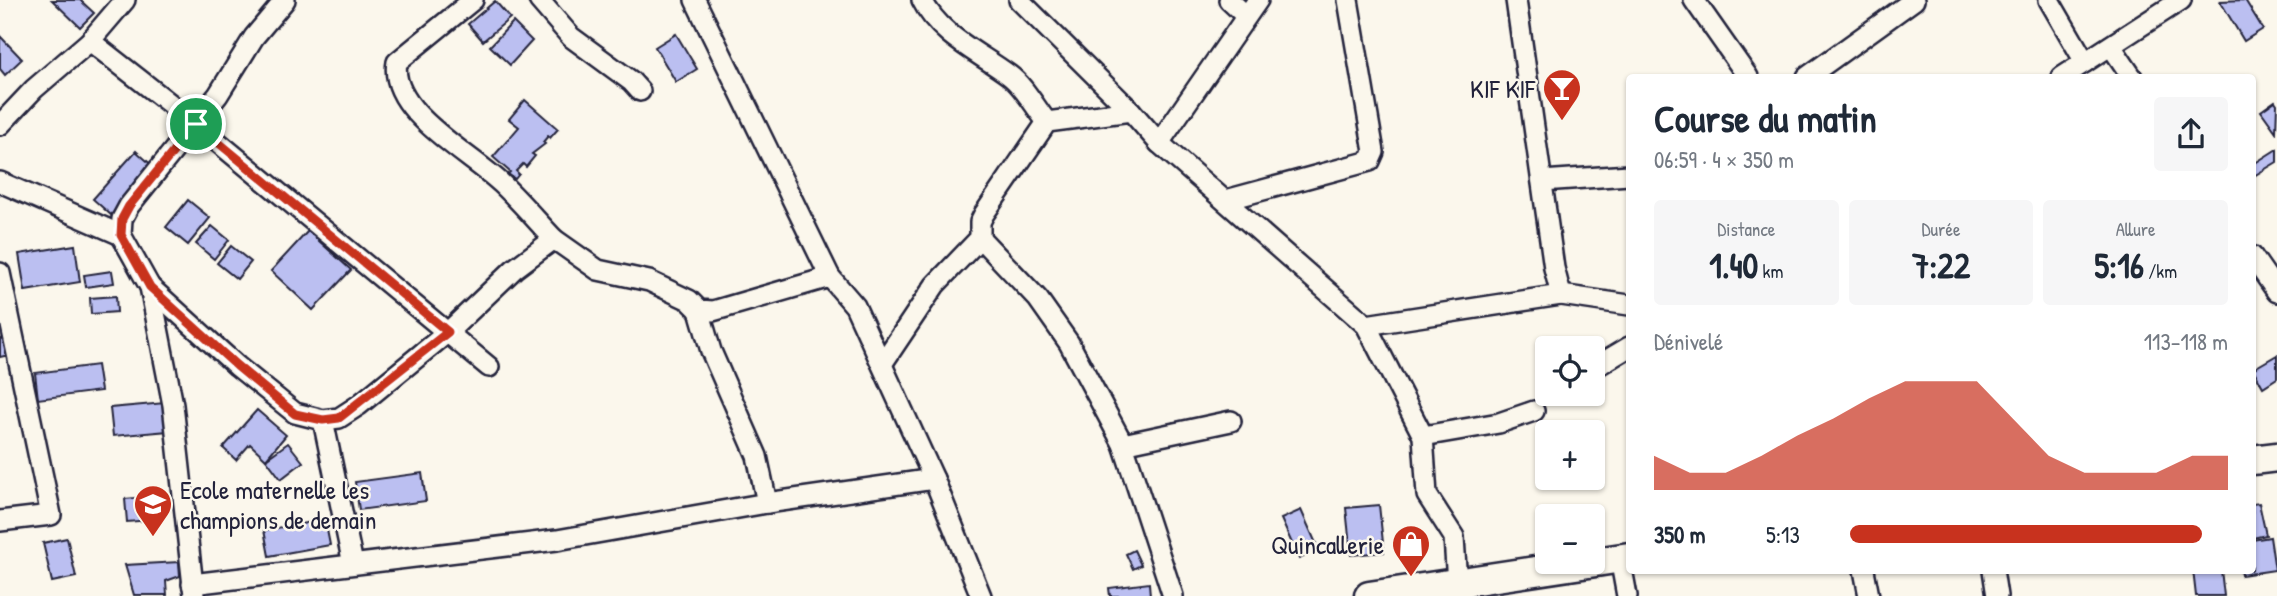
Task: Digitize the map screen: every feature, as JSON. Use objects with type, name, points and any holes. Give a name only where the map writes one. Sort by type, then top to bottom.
[{"type":"main road","points":[[2256,460],[2277,457]]},
{"type":"main road","points":[[1369,596],[1409,593],[1625,558]]},
{"type":"street","points":[[0,125],[34,89],[90,41],[125,0]]},
{"type":"street","points":[[285,0],[254,37],[234,71],[196,124],[129,206],[122,219],[121,235],[150,287],[173,405],[193,590],[353,564],[557,540],[767,503],[934,479]]},
{"type":"street","points":[[473,0],[397,61],[394,75],[407,101],[428,125],[501,183],[554,239],[598,270],[649,281],[689,300],[699,310],[711,351],[727,381],[757,456],[767,503]]},
{"type":"street","points":[[539,0],[571,37],[631,81],[640,91]]},
{"type":"street","points":[[695,0],[830,277],[855,306],[934,479],[981,596]]},
{"type":"street","points":[[922,0],[927,10],[957,41],[1011,77],[1047,122]]},
{"type":"street","points":[[1019,0],[1131,111],[1159,143],[1366,325],[1423,436],[1427,495],[1454,537],[1457,584]]},
{"type":"street","points":[[1159,143],[1252,8],[1229,0]]},
{"type":"street","points":[[1226,200],[1370,160],[1374,152],[1348,0]]},
{"type":"street","points":[[1516,0],[1554,268],[1561,295]]},
{"type":"street","points":[[1694,0],[1746,74]]},
{"type":"street","points":[[1811,74],[1914,0]]},
{"type":"street","points":[[2049,0],[2085,62]]},
{"type":"street","points":[[2067,74],[2181,0]]},
{"type":"street","points":[[90,41],[196,124],[489,367]]},
{"type":"street","points":[[2111,47],[2130,74]]},
{"type":"street","points":[[1131,111],[1047,122],[984,214],[980,222],[980,238],[1038,299],[1069,342],[1123,444],[1173,596]]},
{"type":"street","points":[[1542,181],[1626,175]]},
{"type":"street","points":[[0,182],[121,235]]},
{"type":"street","points":[[882,364],[935,285],[980,238]]},
{"type":"street","points":[[150,287],[237,366],[295,414],[323,420],[339,418],[359,405],[448,332],[514,269],[554,239]]},
{"type":"street","points":[[2256,265],[2277,292]]},
{"type":"street","points":[[0,273],[51,515],[0,521]]},
{"type":"street","points":[[699,310],[713,310],[830,277]]},
{"type":"street","points":[[1366,325],[1561,295],[1626,305]]},
{"type":"street","points":[[1605,361],[1626,349]]},
{"type":"street","points":[[1423,436],[1499,423],[1534,411]]},
{"type":"street","points":[[323,420],[353,564]]},
{"type":"street","points":[[1123,444],[1231,421]]},
{"type":"street","points":[[1625,558],[1627,596]]},
{"type":"street","points":[[1865,574],[1869,596]]},
{"type":"street","points":[[1994,574],[1997,596]]},
{"type":"building","points":[[52,0],[80,0],[94,13],[80,27]]},
{"type":"building","points":[[2245,0],[2263,29],[2244,41],[2220,1]]},
{"type":"building","points":[[495,1],[510,18],[483,41],[468,24]]},
{"type":"building","points":[[513,22],[532,41],[510,65],[490,46]]},
{"type":"building","points":[[676,34],[697,69],[676,82],[655,47]]},
{"type":"building","points":[[0,36],[22,59],[5,75],[0,69]]},
{"type":"building","points":[[525,100],[558,129],[532,154],[535,156],[526,167],[523,164],[516,171],[519,174],[515,179],[493,157],[519,127],[509,119]]},
{"type":"building","points":[[2275,101],[2277,104],[2276,132],[2261,111]]},
{"type":"building","points":[[2277,149],[2277,162],[2256,175],[2256,162]]},
{"type":"building","points":[[136,151],[155,168],[111,215],[93,199]]},
{"type":"building","points":[[188,200],[210,218],[188,245],[166,227]]},
{"type":"building","points":[[212,226],[229,240],[214,259],[196,244]]},
{"type":"building","points":[[308,231],[351,270],[313,310],[271,271]]},
{"type":"building","points":[[75,245],[80,282],[25,291],[19,254]]},
{"type":"building","points":[[231,246],[251,262],[237,279],[217,263]]},
{"type":"building","points":[[112,271],[114,283],[86,287],[84,275]]},
{"type":"building","points":[[116,296],[117,312],[91,314],[90,298]]},
{"type":"building","points":[[6,338],[9,355],[0,357],[0,339]]},
{"type":"building","points":[[2277,355],[2277,378],[2263,387],[2256,374],[2256,367]]},
{"type":"building","points":[[97,365],[101,391],[38,399],[35,373]]},
{"type":"building","points":[[165,403],[168,431],[113,436],[110,408]]},
{"type":"building","points":[[257,410],[286,435],[266,459],[250,444],[236,460],[223,448]]},
{"type":"building","points":[[288,443],[303,462],[281,479],[266,459]]},
{"type":"building","points":[[422,473],[426,501],[359,510],[355,482]]},
{"type":"building","points":[[159,496],[162,519],[127,522],[125,499]]},
{"type":"building","points":[[2256,503],[2259,503],[2266,535],[2256,537]]},
{"type":"building","points":[[1379,505],[1384,552],[1351,555],[1346,508]]},
{"type":"building","points":[[1301,510],[1319,550],[1299,559],[1281,519]]},
{"type":"building","points":[[325,520],[330,545],[269,556],[264,530]]},
{"type":"building","points":[[2270,537],[2275,570],[2256,573],[2256,539]]},
{"type":"building","points":[[67,538],[76,577],[52,582],[43,543]]},
{"type":"building","points":[[1134,550],[1141,565],[1133,569],[1126,554]]},
{"type":"building","points":[[179,562],[180,576],[166,581],[167,595],[134,595],[125,565]]},
{"type":"building","points":[[2193,574],[2221,574],[2224,596],[2196,596]]},
{"type":"building","points":[[1149,583],[1150,596],[1110,596],[1109,588]]},
{"type":"place","name":"KIF KIF","points":[[1562,122]]},
{"type":"place","name":"Ecole maternelle les champions de demain","points":[[153,538]]},
{"type":"place","name":"Quincallerie","points":[[1411,578]]},
{"type":"route","points":[[196,124],[448,332],[359,405],[339,418],[323,420],[295,414],[237,366],[150,287],[121,235],[122,219],[129,206],[196,124]]}]
